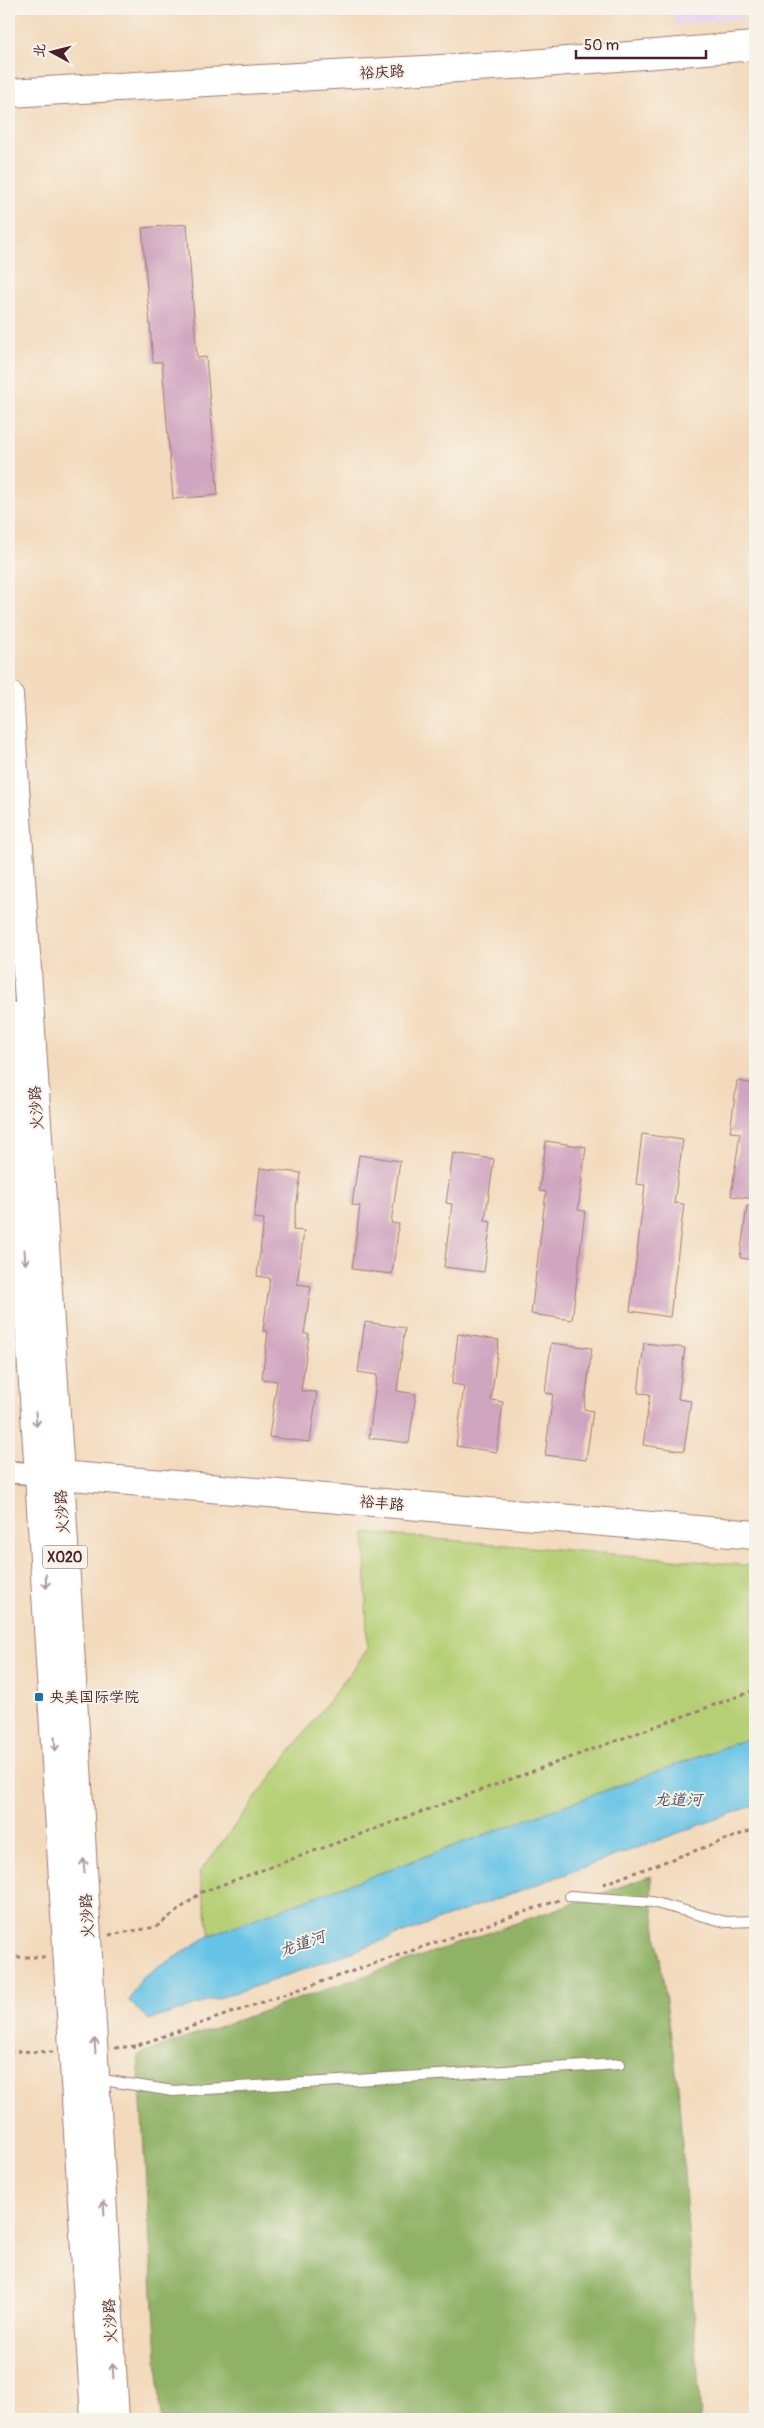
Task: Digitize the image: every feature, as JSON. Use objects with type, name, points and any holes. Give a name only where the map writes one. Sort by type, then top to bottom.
[{"type":"main road","name":"裕庆路","points":[[9,93],[520,64],[755,46]]},
{"type":"main road","name":"火沙路","points":[[9,696],[50,1475],[68,1957],[84,2052],[96,2078],[115,2419]]},
{"type":"main road","name":"火沙路","points":[[9,1016],[89,1938],[84,2052],[95,2419]]},
{"type":"main road","name":"裕丰路","points":[[50,1475],[755,1535]]},
{"type":"street","name":"裕丰路","points":[[9,1472],[50,1475]]},
{"type":"lane","points":[[570,1896],[652,1902],[726,1922],[755,1921]]},
{"type":"lane","points":[[96,2078],[173,2091],[620,2064]]},
{"type":"path","points":[[89,1938],[156,1928],[202,1892],[755,1690]]},
{"type":"path","points":[[9,2051],[84,2052],[135,2046],[570,1896],[755,1829]]},
{"type":"path","points":[[9,1957],[68,1957]]},
{"type":"shaded area","points":[[674,9],[755,9],[755,17],[674,25]]},
{"type":"green space","points":[[365,1533],[755,1566],[755,1736],[210,1935],[199,1873],[367,1650]]},
{"type":"green space","points":[[651,1876],[652,1902],[678,2086],[701,2419],[161,2419],[138,2055]]},
{"type":"water","name":"龙道河","points":[[755,1736],[755,1805],[266,1983],[149,2020],[129,2001],[142,1978],[210,1935]]},
{"type":"building","points":[[187,224],[197,358],[206,357],[218,495],[173,499],[162,362],[153,362],[142,228]]},
{"type":"building","points":[[737,1081],[755,1084],[755,1199],[731,1196],[740,1133],[730,1132]]},
{"type":"building","points":[[642,1134],[683,1140],[674,1203],[684,1204],[670,1317],[630,1311],[645,1185],[636,1184]]},
{"type":"building","points":[[546,1141],[586,1147],[578,1210],[585,1211],[572,1320],[531,1314],[546,1192],[539,1191]]},
{"type":"building","points":[[453,1153],[494,1159],[485,1221],[491,1222],[484,1272],[444,1267],[452,1204],[446,1203]]},
{"type":"building","points":[[359,1155],[400,1161],[391,1223],[399,1224],[392,1274],[352,1269],[360,1206],[352,1205]]},
{"type":"building","points":[[260,1168],[301,1173],[293,1230],[304,1231],[297,1284],[311,1286],[304,1334],[309,1334],[301,1391],[317,1392],[310,1442],[269,1437],[277,1381],[262,1379],[268,1331],[263,1331],[270,1278],[257,1276],[264,1219],[254,1218]]},
{"type":"building","points":[[747,1206],[755,1206],[755,1260],[740,1258]]},
{"type":"building","points":[[365,1322],[405,1328],[397,1391],[416,1394],[409,1443],[369,1438],[377,1375],[358,1372]]},
{"type":"building","points":[[458,1334],[499,1340],[491,1400],[503,1402],[497,1452],[456,1446],[464,1386],[452,1384]]},
{"type":"building","points":[[551,1343],[592,1348],[584,1409],[593,1411],[586,1460],[545,1455],[553,1394],[545,1393]]},
{"type":"building","points":[[644,1343],[685,1348],[678,1399],[691,1401],[684,1451],[643,1445],[650,1394],[638,1393]]},
{"type":"place","name":"央美国际学院","points":[[39,1697]]}]
